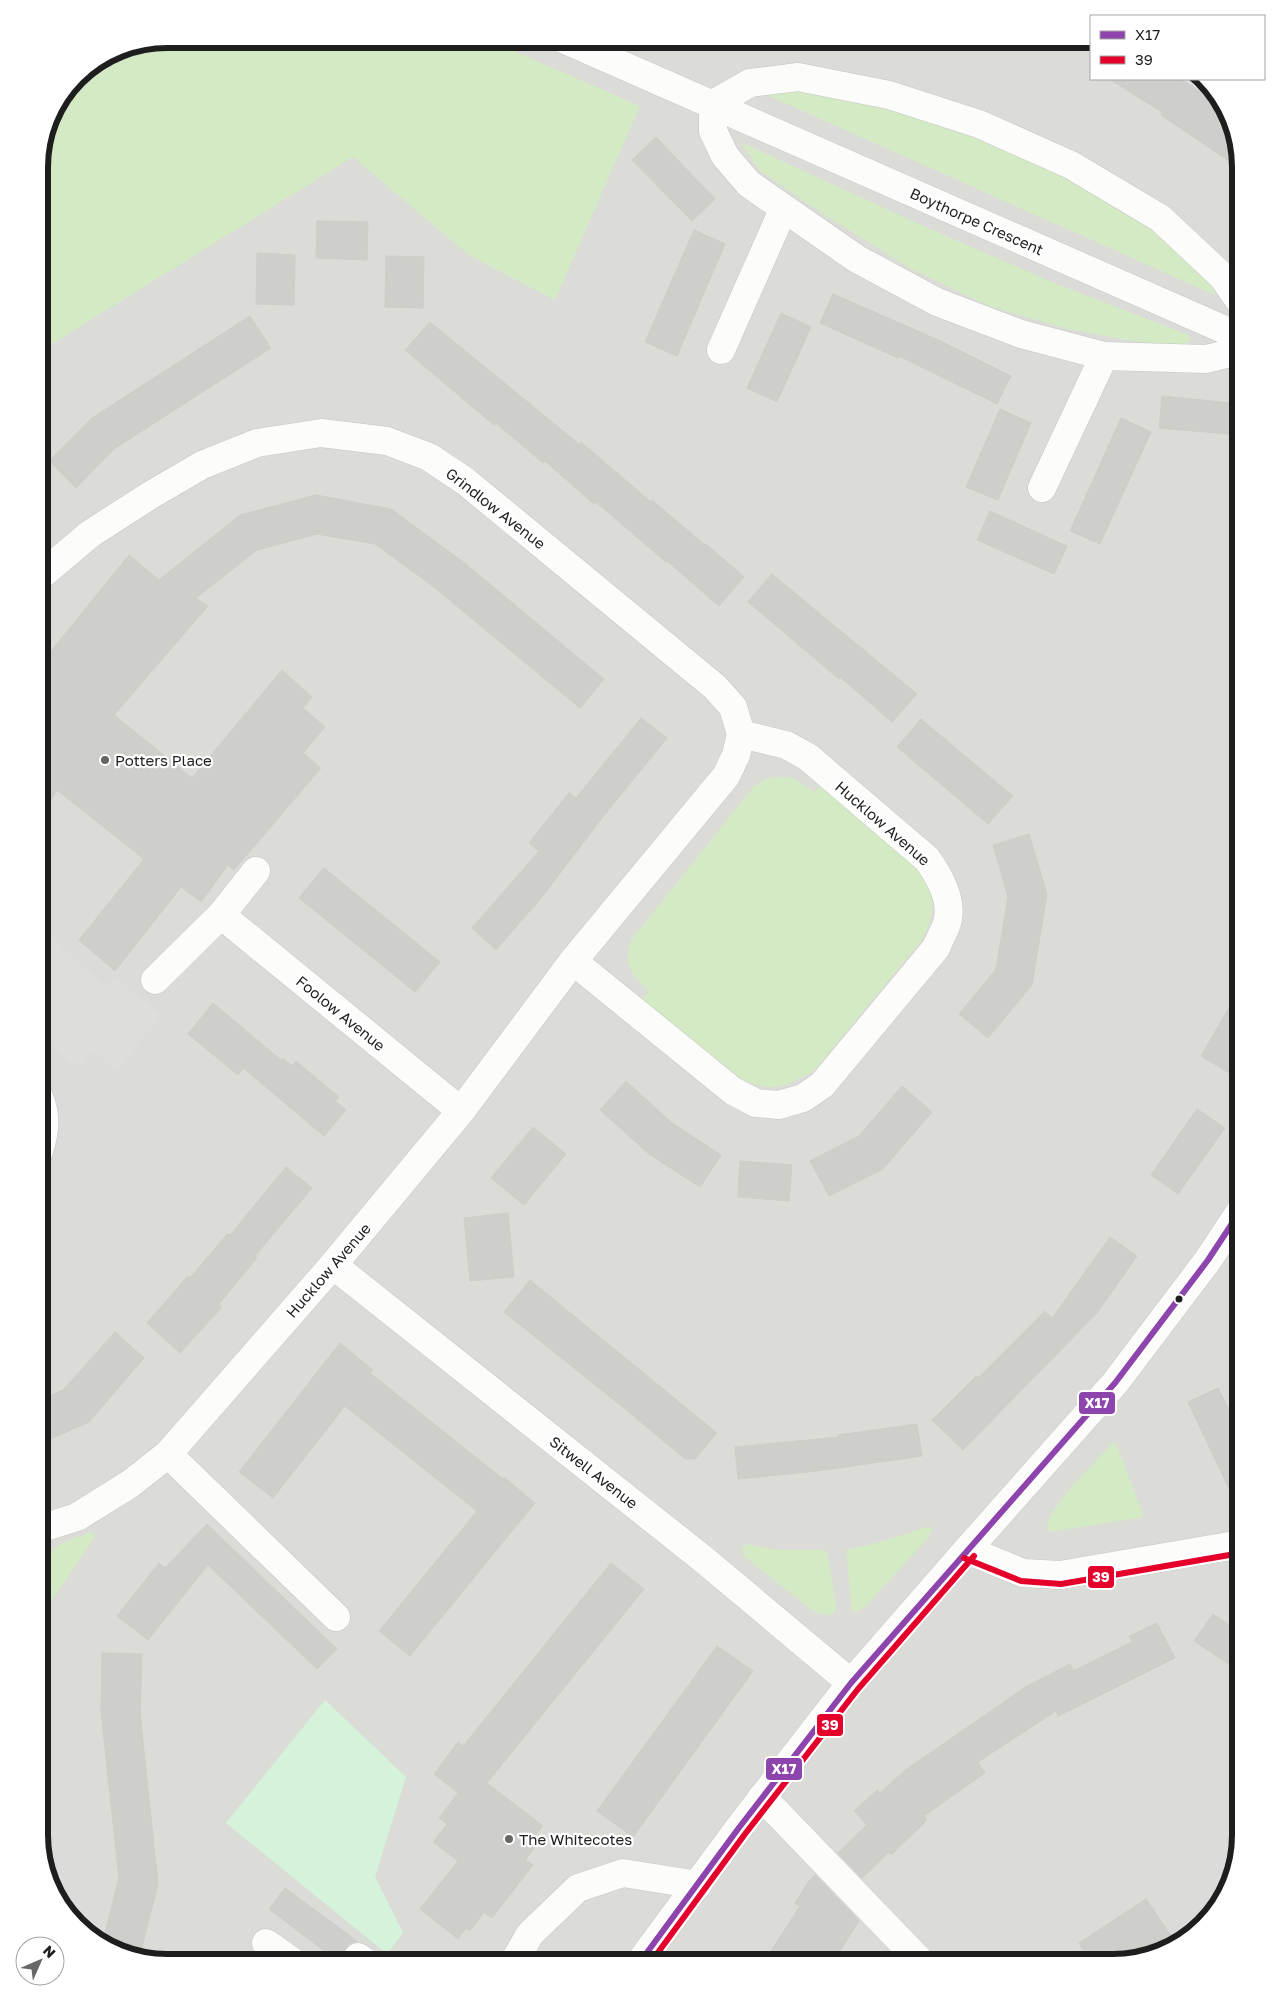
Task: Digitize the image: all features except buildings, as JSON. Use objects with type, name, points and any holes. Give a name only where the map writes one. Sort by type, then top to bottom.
[{"type":"street","name":"Boythorpe Crescent","points":[[584,48],[1232,333]]},
{"type":"street","points":[[1232,290],[1222,276],[1160,218],[1071,165],[978,124],[889,95],[798,77],[750,83],[713,104],[712,131],[724,156],[749,184],[783,210],[856,259],[937,302],[1021,334],[1104,356],[1206,359],[1232,352]]},
{"type":"street","points":[[721,350],[783,210]]},
{"type":"street","points":[[1042,488],[1104,356]]},
{"type":"street","name":"Grindlow Avenue","points":[[48,569],[90,534],[149,496],[202,465],[257,443],[321,433],[387,441],[429,458],[466,481],[715,687],[733,707],[742,734]]},
{"type":"street","name":"Hucklow Avenue","points":[[48,1526],[77,1517],[130,1484],[168,1454],[333,1264],[461,1111],[573,961],[726,776],[736,755],[742,734],[786,745],[808,757],[927,859],[940,877],[948,900],[947,924],[936,948],[822,1085],[803,1098],[779,1105],[756,1103],[733,1091],[573,961]]},
{"type":"street","points":[[155,980],[221,916],[256,871]]},
{"type":"street","name":"Foolow Avenue","points":[[221,916],[461,1111]]},
{"type":"street","points":[[646,1954],[762,1797],[851,1684],[1115,1383],[1202,1268],[1232,1223]]},
{"type":"street","name":"Sitwell Avenue","points":[[333,1264],[703,1559],[851,1684]]},
{"type":"street","points":[[168,1454],[336,1617]]},
{"type":"street","points":[[967,1550],[1023,1573],[1060,1575],[1232,1546]]},
{"type":"street","points":[[762,1797],[914,1954]]},
{"type":"street","points":[[519,1953],[530,1934],[578,1888],[623,1873],[698,1885]]},
{"type":"street","points":[[266,1943],[280,1953]]},
{"type":"shaded area","points":[[166,48],[1090,48],[1090,80],[1195,80],[1213,100],[1226,128],[1230,143],[1232,166],[1232,1835],[1228,1866],[1217,1894],[1203,1913],[1180,1934],[1152,1947],[1114,1954],[158,1953],[128,1947],[100,1934],[67,1901],[54,1873],[48,1835],[48,158],[52,135],[57,121],[67,100],[77,88],[107,63],[143,50]]},
{"type":"shaded area","points":[[50,937],[106,986],[115,976],[162,1016],[116,1071],[92,1050],[77,1068],[48,1043],[48,939]]},
{"type":"green space","points":[[166,48],[507,48],[640,106],[555,300],[470,256],[353,157],[48,346],[48,158],[52,135],[67,100],[77,88],[94,72],[107,63],[121,57],[143,50]]},
{"type":"green space","points":[[815,89],[952,123],[1125,204],[1210,273],[1215,295],[760,92]]},
{"type":"green space","points":[[741,142],[910,220],[1047,280],[1188,335],[1190,339],[1182,348],[1127,340],[1068,329],[991,307],[913,270],[817,210],[759,170]]},
{"type":"green space","points":[[778,777],[792,778],[815,792],[820,786],[917,869],[931,896],[932,911],[922,940],[814,1071],[793,1082],[776,1087],[768,1087],[736,1077],[642,1000],[649,991],[633,974],[628,963],[628,957],[631,940],[754,786],[765,779]]},
{"type":"green space","points":[[1113,1442],[1116,1443],[1143,1514],[1140,1518],[1048,1532],[1048,1523],[1062,1499]]},
{"type":"green space","points":[[930,1527],[932,1530],[928,1538],[865,1607],[856,1612],[852,1611],[846,1550],[877,1543]]},
{"type":"green space","points":[[91,1532],[94,1534],[93,1540],[48,1606],[48,1554],[69,1540]]},
{"type":"green space","points":[[744,1545],[777,1550],[821,1550],[827,1552],[836,1606],[835,1611],[831,1615],[820,1614],[812,1610],[745,1557],[742,1551]]},
{"type":"green space","points":[[325,1700],[406,1777],[375,1877],[403,1933],[386,1953],[226,1823]]},
{"type":"transit line","name":"X17","points":[[646,1954],[738,1829],[851,1683],[1115,1383],[1208,1260],[1232,1224]]},
{"type":"transit line","name":"39","points":[[964,1558],[1021,1581],[1061,1584],[1232,1555]]},
{"type":"transit line","name":"39","points":[[657,1954],[745,1834],[858,1689],[974,1556]]},
{"type":"place","name":"Potters Place","points":[[105,760]]},
{"type":"place","name":"The Whitecotes","points":[[509,1839]]}]
